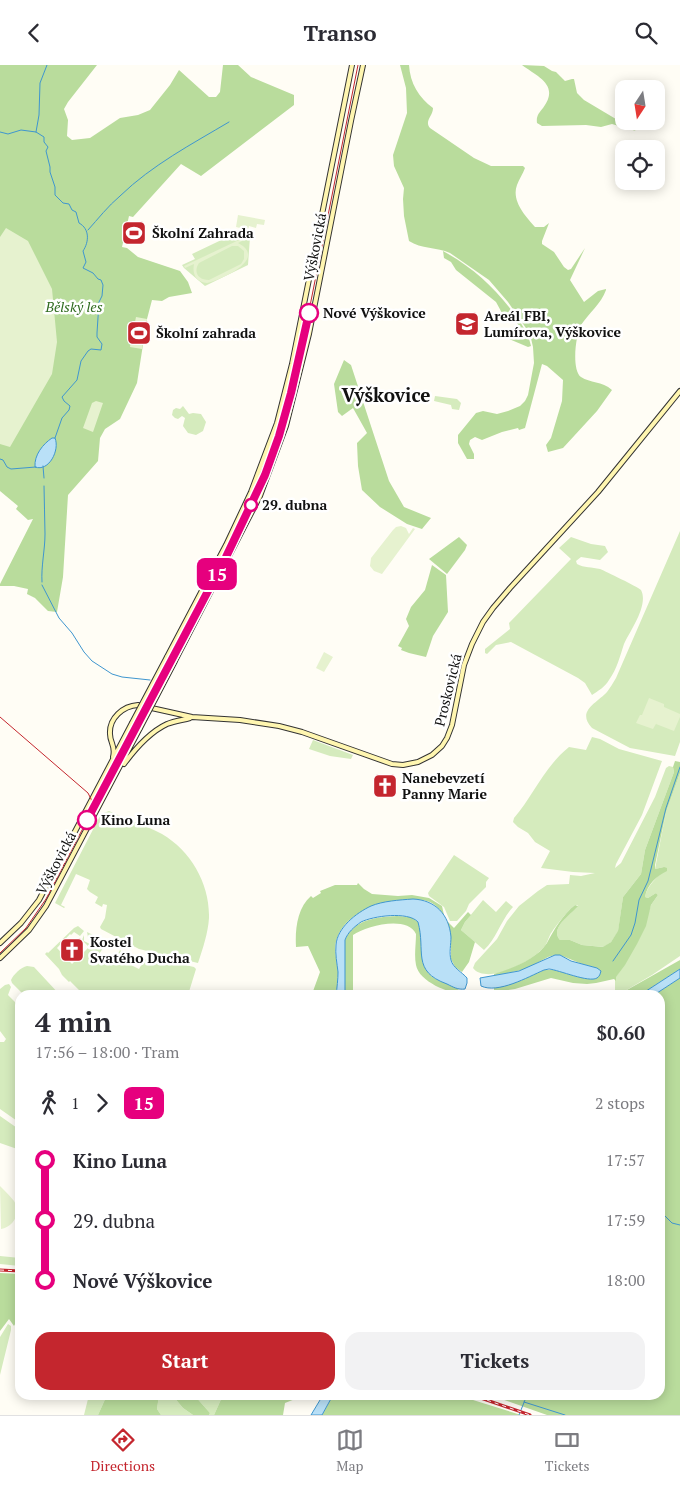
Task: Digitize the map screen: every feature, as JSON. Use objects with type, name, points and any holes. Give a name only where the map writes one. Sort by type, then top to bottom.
[{"type":"street","name":"Výškovická","points":[[0,943],[24,919],[39,899],[226,545],[252,492],[277,423],[292,364],[352,65]]},
{"type":"street","name":"Výškovická","points":[[0,958],[29,930],[41,914],[116,775],[260,496],[286,426],[309,334],[363,65]]},
{"type":"street","name":"Proskovická","points":[[192,717],[240,720],[286,727],[392,764],[415,763],[432,755],[449,735],[464,665],[483,623],[510,588],[598,492],[680,391]]},
{"type":"street","points":[[113,757],[115,751],[110,733],[112,722],[120,712],[132,705],[141,705],[192,717]]},
{"type":"street","points":[[116,775],[137,748],[156,731],[169,723],[192,717]]},
{"type":"street","points":[[113,743],[119,745],[124,739]]},
{"type":"green space","name":"Bělský les","points":[[0,65],[97,65],[64,109],[68,120],[67,136],[72,140],[90,138],[120,118],[138,115],[150,110],[170,85],[179,70],[209,97],[216,97],[220,92],[223,65],[238,65],[251,77],[294,95],[294,105],[201,176],[181,164],[133,217],[129,216],[122,247],[127,248],[138,257],[180,271],[188,282],[192,293],[169,297],[162,301],[152,300],[147,319],[137,383],[120,419],[105,429],[100,438],[98,461],[68,495],[63,577],[57,612],[48,611],[35,598],[27,594],[28,589],[0,586],[33,519],[28,520],[16,509],[18,506],[0,491]]},
{"type":"green space","points":[[400,65],[409,65],[411,78],[416,89],[423,100],[433,108],[428,121],[430,128],[474,158],[491,166],[523,166],[525,168],[517,185],[516,197],[520,208],[535,227],[544,227],[549,223],[542,244],[554,252],[568,270],[571,269],[585,248],[570,280],[584,302],[598,291],[606,289],[601,300],[581,325],[577,336],[575,359],[578,373],[581,377],[604,385],[612,390],[597,411],[563,448],[548,452],[546,445],[551,438],[562,401],[563,380],[542,364],[525,428],[502,432],[482,440],[475,437],[470,440],[469,444],[474,454],[474,459],[467,459],[458,443],[458,435],[476,413],[483,411],[497,414],[520,406],[525,401],[528,395],[534,363],[533,347],[530,334],[508,302],[489,280],[450,253],[409,241],[404,216],[404,188],[394,166],[393,155],[407,113],[406,88]]},
{"type":"green space","points":[[522,65],[544,66],[556,72],[565,81],[574,79],[577,93],[584,100],[615,118],[615,125],[601,127],[586,125],[542,126],[537,123],[539,113],[548,100],[549,93],[545,82]]},
{"type":"green space","points":[[238,215],[265,220],[264,225],[257,224],[256,228],[249,226],[248,230],[236,227]]},
{"type":"green space","name":"Školní Zahrada","points":[[130,221],[142,224],[137,244],[126,242]]},
{"type":"green space","points":[[6,228],[28,241],[52,289],[57,342],[52,374],[10,447],[0,444],[0,237]]},
{"type":"green space","points":[[236,233],[250,237],[248,265],[205,286],[182,265],[195,259],[192,254]]},
{"type":"green space","points":[[241,239],[242,241],[238,243],[246,249],[248,256],[239,268],[222,278],[207,283],[200,281],[196,277],[194,264],[185,268],[184,266]],"holes":[[[232,246],[238,246],[244,251],[244,259],[241,264],[209,280],[199,277],[196,269],[199,263]]]},
{"type":"green space","points":[[443,251],[473,270],[498,294],[521,324],[531,346],[528,347],[509,339],[519,326],[512,316],[503,319],[496,302],[456,270],[451,262],[444,258]]},
{"type":"green space","name":"Školní zahrada","points":[[136,317],[147,319],[142,349],[130,347]]},
{"type":"green space","points":[[344,360],[351,365],[389,481],[404,507],[431,518],[422,529],[407,524],[380,507],[362,490],[357,443],[367,433],[353,408],[342,416],[338,412],[334,384]]},
{"type":"green space","points":[[435,396],[457,399],[461,403],[459,410],[452,409],[451,405],[434,401]]},
{"type":"green space","points":[[96,401],[103,403],[93,432],[83,428],[92,403]]},
{"type":"green space","points":[[183,406],[189,414],[201,414],[206,422],[203,431],[196,435],[188,433],[183,426],[185,418],[182,416],[178,419],[172,415],[173,410],[176,408],[180,409]]},
{"type":"green space","points":[[401,526],[406,528],[409,534],[413,528],[415,529],[382,574],[374,571],[370,566],[371,558],[393,530]]},
{"type":"green space","points":[[680,531],[680,742],[675,756],[630,748],[592,728],[586,717],[590,708],[607,692],[616,678]]},
{"type":"green space","points":[[459,537],[467,545],[447,574],[429,559]]},
{"type":"green space","points":[[571,537],[591,544],[605,546],[608,552],[600,560],[581,557],[576,561],[577,564],[600,569],[641,590],[643,596],[641,610],[624,644],[612,676],[606,685],[592,695],[585,683],[578,678],[511,642],[496,645],[487,654],[485,653],[485,649],[510,629],[509,623],[571,559],[559,548]]},
{"type":"green space","points":[[432,565],[446,575],[448,612],[433,636],[426,657],[401,650],[402,648],[398,646],[409,626],[406,619],[411,607],[425,590]]},
{"type":"green space","points":[[324,652],[333,657],[324,672],[316,668]]},
{"type":"green space","points":[[649,698],[664,704],[664,707],[680,714],[674,731],[656,724],[657,722],[653,729],[636,723],[640,715],[642,715]]},
{"type":"green space","points":[[592,737],[619,749],[662,761],[642,815],[615,868],[621,863],[655,797],[666,768],[669,766],[673,767],[674,772],[645,850],[641,874],[623,897],[618,932],[611,942],[604,947],[582,945],[570,940],[560,940],[557,935],[559,926],[578,905],[575,905],[555,928],[545,946],[529,959],[498,973],[478,972],[473,968],[475,963],[497,939],[507,921],[519,906],[547,885],[569,884],[570,875],[581,876],[595,873],[541,868],[550,851],[535,842],[528,833],[513,822],[553,763],[569,747],[586,750]]},
{"type":"green space","points":[[313,740],[353,755],[351,759],[330,756],[309,749]]},
{"type":"green space","points":[[675,761],[680,762],[680,773],[666,812],[655,865],[655,869],[664,867],[667,868],[667,871],[650,884],[646,892],[645,897],[648,898],[656,893],[658,895],[651,905],[646,926],[625,965],[616,977],[616,981],[614,979],[587,984],[551,978],[515,989],[494,990],[494,987],[517,982],[544,970],[556,970],[595,979],[597,968],[560,955],[548,957],[526,969],[494,976],[494,974],[530,959],[543,949],[563,917],[575,905],[578,906],[559,926],[557,935],[560,940],[570,940],[582,945],[603,947],[611,942],[618,931],[623,897],[641,874],[645,850],[674,772]]},
{"type":"green space","points":[[680,773],[680,956],[626,990],[615,990],[615,977],[651,905],[658,895],[656,893],[648,898],[645,897],[648,888],[664,867],[655,869],[666,812]]},
{"type":"green space","points":[[109,811],[162,834],[182,850],[197,870],[206,893],[209,918],[198,963],[139,949],[101,929],[107,905],[103,904],[102,907],[95,903],[98,897],[87,889],[90,880],[76,874],[61,905],[65,907],[55,903],[101,814]]},
{"type":"green space","points":[[454,855],[489,878],[486,882],[486,887],[469,904],[466,911],[457,921],[450,921],[444,907],[429,896],[428,893]]},
{"type":"green space","points":[[358,883],[372,894],[412,895],[429,898],[442,906],[444,915],[430,902],[416,899],[377,905],[357,914],[342,929],[337,938],[335,951],[338,972],[337,990],[313,990],[320,972],[308,946],[296,947],[296,934],[300,913],[306,901],[311,896],[313,898],[321,893],[320,891],[335,885],[357,885]]},
{"type":"green space","points":[[483,900],[496,912],[506,901],[513,907],[484,950],[461,930],[465,922]]},
{"type":"green space","points":[[468,912],[471,915],[461,930],[475,942],[469,962],[462,972],[455,967],[451,959],[451,944],[447,921],[454,928]]},
{"type":"green space","points":[[382,917],[411,917],[418,922],[431,976],[458,990],[446,990],[423,977],[416,965],[416,934],[411,928],[404,925],[386,924],[367,928],[353,935],[353,990],[345,990],[345,940],[349,933],[360,923]]},
{"type":"green space","points":[[78,926],[84,931],[80,936],[74,932],[70,934],[57,948],[72,964],[89,947],[82,940],[84,935],[84,941],[98,948],[102,941],[90,935],[88,937],[87,932],[107,942],[97,957],[111,964],[120,950],[117,958],[139,969],[143,962],[139,960],[140,958],[157,962],[162,960],[194,967],[196,969],[190,990],[79,990],[62,975],[45,954]]},
{"type":"green space","points":[[680,960],[680,969],[648,990],[627,990]]},
{"type":"green space","points":[[27,966],[34,967],[55,990],[19,990],[11,980],[22,968]]},
{"type":"green space","points":[[680,978],[680,1415],[547,1415],[504,1400],[665,1400],[665,990],[662,990]]},
{"type":"green space","points":[[9,984],[11,987],[8,995],[15,1002],[15,1120],[0,1109],[0,1042],[4,1042],[6,1039],[0,1031],[0,989]]},
{"type":"green space","points":[[0,1116],[15,1126],[15,1148],[0,1143]]},
{"type":"green space","points":[[0,1186],[15,1204],[15,1219],[5,1228],[1,1229]]},
{"type":"green space","points":[[0,1256],[15,1258],[15,1266],[0,1264]]},
{"type":"green space","points":[[0,1273],[15,1274],[15,1324],[14,1326],[9,1319],[0,1331]]},
{"type":"green space","points":[[8,1324],[11,1326],[11,1330],[0,1375],[0,1337]]},
{"type":"green space","points":[[88,1400],[105,1400],[98,1415],[84,1415]]},
{"type":"green space","points":[[105,1400],[158,1400],[157,1409],[161,1415],[98,1415]]},
{"type":"green space","points":[[158,1400],[176,1400],[193,1415],[161,1415],[157,1409]]},
{"type":"green space","points":[[176,1400],[198,1400],[210,1413],[209,1415],[193,1415]]},
{"type":"green space","points":[[198,1400],[221,1400],[214,1415],[209,1415],[210,1413]]},
{"type":"green space","points":[[221,1400],[292,1400],[285,1403],[283,1415],[214,1415]]},
{"type":"green space","points":[[330,1400],[473,1400],[521,1415],[322,1415]]},
{"type":"water","points":[[52,438],[55,438],[56,443],[55,454],[45,466],[35,467],[36,458],[40,450]]},
{"type":"water","points":[[421,900],[434,905],[440,910],[450,929],[452,963],[467,978],[465,989],[453,987],[428,973],[422,959],[418,922],[407,917],[390,916],[361,922],[348,935],[345,940],[345,990],[336,990],[338,972],[336,945],[340,933],[348,922],[359,913],[371,906],[386,902]]},
{"type":"water","points":[[555,955],[597,968],[601,971],[600,975],[597,978],[588,979],[549,969],[496,988],[481,986],[480,978],[519,971]]},
{"type":"water","points":[[680,969],[680,978],[662,990],[648,990]]},
{"type":"water","points":[[320,1400],[330,1400],[322,1415],[311,1415]]},
{"type":"waterway","points":[[36,132],[39,115],[40,83],[47,65]]},
{"type":"waterway","points":[[88,230],[111,204],[145,174],[229,122]]},
{"type":"waterway","points":[[0,132],[8,134],[21,130],[36,132],[44,137],[44,142],[48,147],[46,151],[55,187],[55,195],[63,203],[69,204],[72,210],[76,212],[79,223],[87,232],[87,240],[83,251],[86,262],[83,268],[93,273],[101,280],[103,285],[102,296],[99,302],[97,333],[97,337],[102,344],[101,350],[91,349],[88,351],[81,361],[77,380],[62,397],[70,406],[62,418],[55,438]]},
{"type":"waterway","points":[[0,459],[11,469],[36,467]]},
{"type":"waterway","points":[[43,466],[44,478]]},
{"type":"waterway","points":[[42,582],[45,534],[44,486]]},
{"type":"waterway","points":[[42,585],[59,618],[92,661],[112,674],[150,680]]},
{"type":"waterway","points":[[613,961],[631,935],[639,900],[648,881],[666,808],[680,767]]},
{"type":"waterway","points":[[665,1216],[672,1223],[680,1225]]},
{"type":"waterway","points":[[519,1415],[525,1400]]},
{"type":"waterway","points":[[524,1402],[565,1415]]},
{"type":"tram line","points":[[0,953],[26,928],[46,899],[259,489],[272,456],[291,393],[358,65]]},
{"type":"tram line","name":"15","points":[[87,820],[226,557],[265,475],[279,436],[291,393],[309,313]]},
{"type":"tram line","points":[[0,717],[88,793],[92,801],[92,811]]},
{"type":"railway","points":[[0,1270],[15,1271]]},
{"type":"railway","points":[[486,1400],[530,1415]]},
{"type":"place","name":"Školní Zahrada","points":[[134,233]]},
{"type":"place","name":"Nové Výškovice","points":[[309,313]]},
{"type":"place","name":"Areál FBI, Lumírova, Výškovice","points":[[467,324]]},
{"type":"place","name":"Školní zahrada","points":[[139,333]]},
{"type":"place","name":"29. dubna","points":[[251,505]]},
{"type":"place","name":"Nanebevzetí Panny Marie","points":[[385,786]]},
{"type":"place","name":"Kino Luna","points":[[87,820]]},
{"type":"place","name":"Kostel Svatého Ducha","points":[[72,950]]},
{"type":"district","name":"Výškovice","points":[[386,395]]}]
